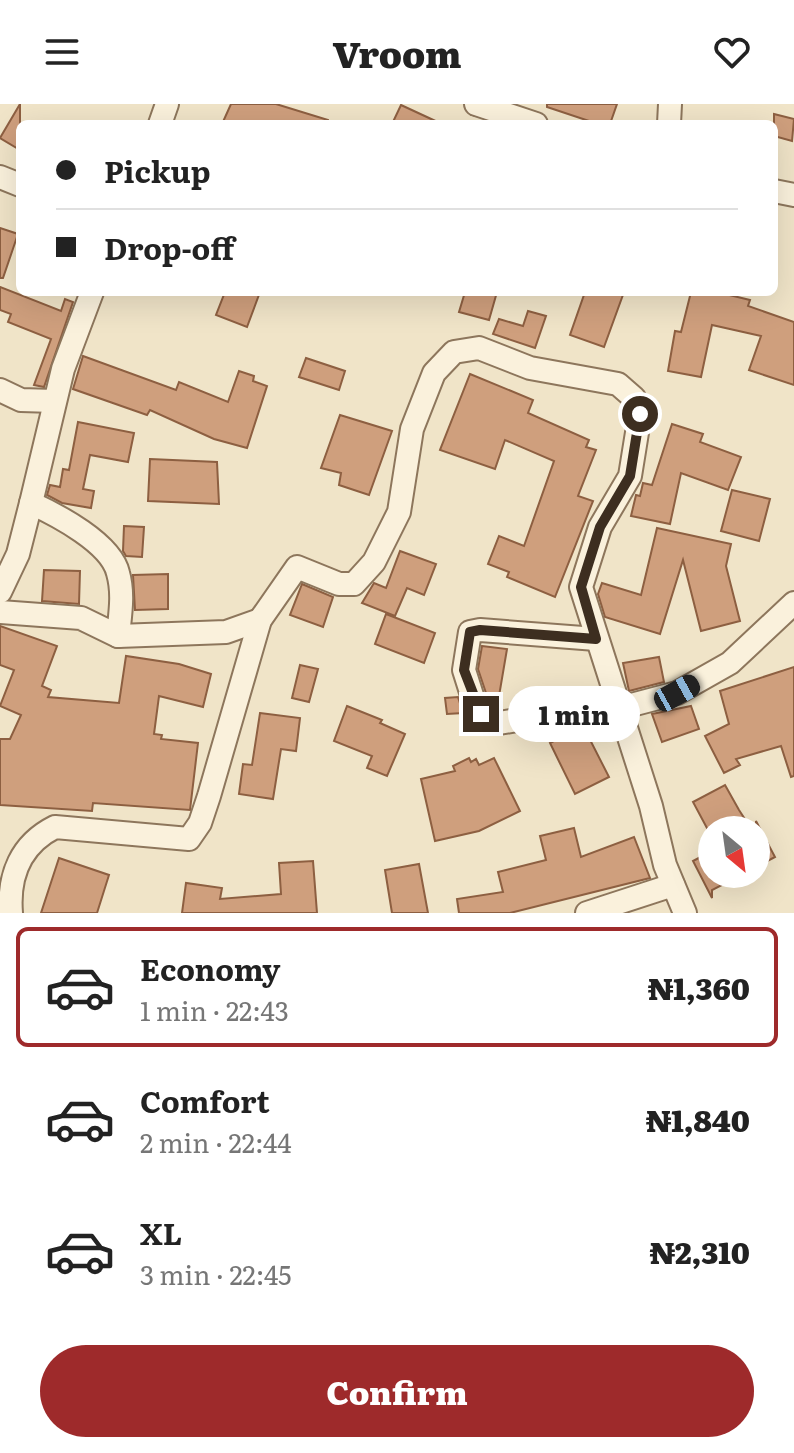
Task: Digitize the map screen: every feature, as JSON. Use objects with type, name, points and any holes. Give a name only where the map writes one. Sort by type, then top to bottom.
[{"type":"street","points":[[476,104],[524,120]]},
{"type":"street","points":[[0,592],[18,554],[54,401],[91,296]]},
{"type":"street","points":[[7,899],[19,859],[36,837],[55,827],[189,839],[209,796],[260,620],[297,567],[339,584],[354,584],[374,562],[399,512],[412,429],[434,373],[454,352],[479,348],[530,368],[618,384],[634,398],[640,414],[630,476],[600,527],[581,587],[673,885],[685,913]]},
{"type":"street","points":[[0,390],[21,400],[54,401]]},
{"type":"street","points":[[31,503],[66,519],[101,548],[118,569],[122,598],[118,636]]},
{"type":"street","points":[[596,639],[480,630],[470,632],[464,670],[476,708],[499,723],[588,708],[620,708],[677,693],[730,663],[794,603]]},
{"type":"street","points":[[0,612],[81,618],[118,636],[226,632],[260,620]]},
{"type":"street","points":[[587,913],[673,885]]},
{"type":"building","points":[[20,104],[20,120],[16,120],[16,148],[0,138]]},
{"type":"building","points":[[231,104],[276,104],[328,120],[224,120]]},
{"type":"building","points":[[547,104],[617,104],[611,120],[586,120],[547,107]]},
{"type":"building","points":[[401,105],[433,120],[394,120]]},
{"type":"building","points":[[774,114],[794,119],[792,141],[778,137],[778,120],[774,120]]},
{"type":"building","points":[[0,228],[16,233],[16,240],[3,278],[0,278]]},
{"type":"building","points":[[0,287],[16,296],[61,311],[65,299],[73,302],[44,387],[34,385],[51,339],[8,322],[11,314],[0,310]]},
{"type":"building","points":[[223,296],[259,296],[247,327],[216,315]]},
{"type":"building","points":[[464,296],[496,296],[489,320],[459,312]]},
{"type":"building","points":[[584,296],[623,296],[604,347],[570,335]]},
{"type":"building","points":[[690,296],[734,296],[750,300],[748,306],[794,322],[794,385],[749,370],[761,336],[712,325],[701,377],[668,371],[675,331],[681,332]]},
{"type":"building","points":[[528,311],[546,316],[535,348],[493,334],[499,319],[523,326]]},
{"type":"building","points":[[83,356],[176,390],[179,382],[228,402],[239,371],[254,376],[253,381],[267,386],[247,448],[214,439],[150,410],[147,415],[73,389]]},
{"type":"building","points":[[306,358],[345,371],[339,390],[299,377]]},
{"type":"building","points":[[470,374],[533,400],[528,413],[589,440],[586,447],[596,450],[578,496],[593,501],[555,597],[507,577],[509,572],[488,564],[499,536],[524,546],[554,461],[505,440],[495,469],[440,450]]},
{"type":"building","points":[[340,415],[392,431],[369,495],[339,485],[341,473],[321,468]]},
{"type":"building","points":[[78,422],[134,433],[128,462],[90,455],[83,489],[94,491],[91,508],[62,503],[47,495],[50,485],[60,487],[63,469],[69,470]]},
{"type":"building","points":[[672,424],[703,434],[700,442],[741,457],[728,490],[681,473],[670,524],[631,516],[636,495],[640,496],[643,483],[652,485]]},
{"type":"building","points":[[150,459],[217,462],[219,504],[148,501]]},
{"type":"building","points":[[732,490],[770,499],[759,541],[721,531]]},
{"type":"building","points":[[124,526],[144,527],[142,557],[126,556],[123,551]]},
{"type":"building","points":[[657,528],[731,544],[726,566],[740,621],[701,631],[683,560],[660,634],[605,617],[598,594],[602,583],[641,595]]},
{"type":"building","points":[[400,551],[436,564],[424,595],[407,588],[395,616],[362,603],[374,583],[386,588]]},
{"type":"building","points":[[44,570],[80,571],[79,604],[42,601]]},
{"type":"building","points":[[168,574],[168,609],[135,610],[133,575]]},
{"type":"building","points":[[302,584],[333,597],[323,627],[290,615]]},
{"type":"building","points":[[386,614],[435,633],[424,663],[375,644]]},
{"type":"building","points":[[0,626],[57,646],[42,686],[51,690],[48,697],[119,703],[126,656],[179,664],[211,674],[203,707],[159,696],[154,734],[162,735],[161,739],[198,743],[190,810],[93,803],[92,811],[0,805],[0,739],[10,739],[21,715],[0,706],[14,670],[0,665]]},
{"type":"building","points":[[482,646],[507,649],[498,702],[488,699],[478,669]]},
{"type":"building","points":[[659,657],[664,682],[629,691],[623,663]]},
{"type":"building","points":[[300,665],[318,669],[309,702],[292,698]]},
{"type":"building","points":[[794,667],[794,776],[791,777],[781,746],[736,759],[740,765],[724,773],[705,736],[729,724],[720,691]]},
{"type":"building","points":[[458,697],[463,713],[447,714],[445,698]]},
{"type":"building","points":[[347,706],[382,720],[380,723],[405,734],[387,776],[367,768],[372,756],[334,741]]},
{"type":"building","points":[[691,706],[699,729],[662,742],[652,714]]},
{"type":"building","points":[[260,713],[300,718],[296,751],[281,749],[273,799],[239,794],[243,764],[252,765]]},
{"type":"building","points":[[583,726],[609,777],[575,794],[550,743]]},
{"type":"building","points":[[469,758],[471,762],[476,759],[479,765],[494,758],[520,811],[479,831],[435,841],[421,779],[455,771],[453,766]]},
{"type":"building","points":[[725,785],[743,816],[700,816],[693,802]]},
{"type":"building","points":[[574,828],[581,857],[634,837],[650,878],[510,913],[459,913],[457,899],[503,892],[498,872],[546,860],[540,836]]},
{"type":"building","points":[[59,858],[109,875],[97,913],[41,913]]},
{"type":"building","points":[[313,861],[317,913],[182,913],[186,883],[222,888],[220,899],[281,894],[279,863]]},
{"type":"building","points":[[419,864],[428,913],[392,913],[385,870]]},
{"type":"route","points":[[481,714],[476,708],[464,670],[466,640],[470,632],[480,630],[563,639],[596,639],[581,587],[587,560],[600,527],[630,476],[640,414]]}]
